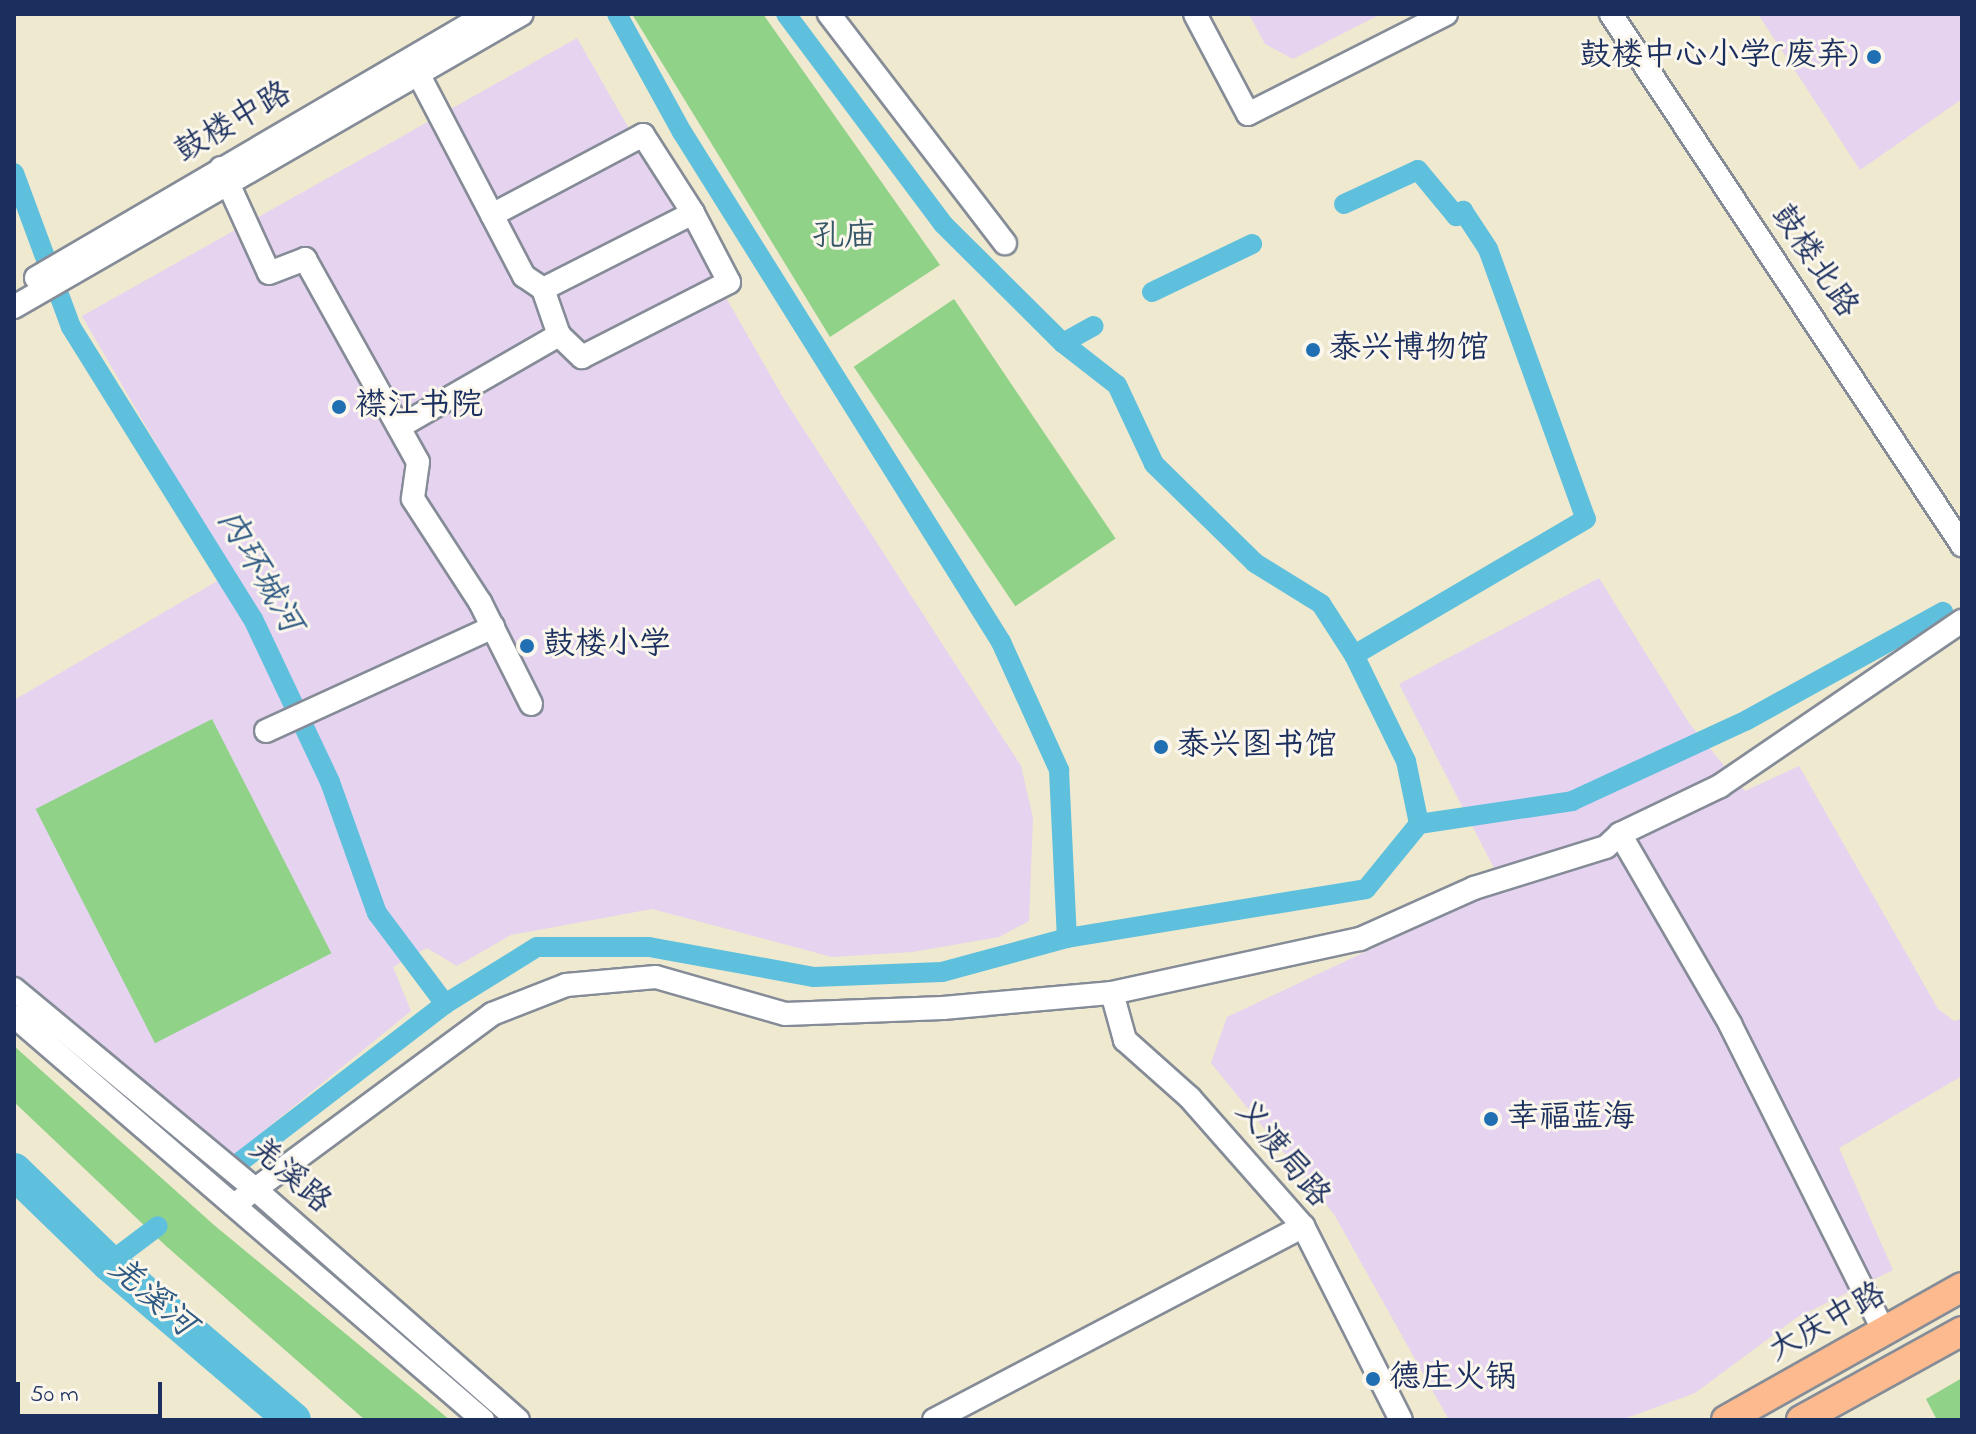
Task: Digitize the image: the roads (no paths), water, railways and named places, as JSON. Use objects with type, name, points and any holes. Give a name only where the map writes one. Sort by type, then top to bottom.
[{"type":"main road","name":"大庆中路","points":[[1726,1420],[1962,1287]]},
{"type":"main road","points":[[1801,1420],[1962,1331]]},
{"type":"street","name":"鼓楼中路","points":[[14,292],[49,278],[414,66],[487,14]]},
{"type":"street","points":[[492,215],[643,135],[693,213],[729,282],[582,357],[559,335],[543,289],[524,276],[492,215],[414,66],[522,14]]},
{"type":"street","points":[[829,14],[1005,243]]},
{"type":"street","points":[[1195,14],[1248,114],[1446,14]]},
{"type":"street","name":"鼓楼北路","points":[[1611,14],[1962,545]]},
{"type":"street","points":[[223,176],[269,273],[305,259],[418,462],[413,499],[493,627],[531,704]]},
{"type":"street","points":[[543,289],[693,213]]},
{"type":"street","points":[[14,307],[49,278]]},
{"type":"street","points":[[399,427],[559,335]]},
{"type":"street","points":[[234,1205],[492,1014],[566,985],[656,977],[785,1014],[1112,993],[1360,939],[1474,888],[1606,847],[1620,834],[1720,786],[1962,621]]},
{"type":"street","points":[[266,731],[493,627]]},
{"type":"street","points":[[1620,834],[1730,1024],[1884,1332]]},
{"type":"street","name":"羌溪路","points":[[14,989],[255,1189],[518,1420]]},
{"type":"street","name":"义渡局路","points":[[1112,993],[1125,1040],[1190,1098],[1303,1226],[1401,1420]]},
{"type":"street","name":"羌溪路","points":[[14,1016],[483,1420]]},
{"type":"street","points":[[934,1420],[1303,1226]]},
{"type":"waterway","points":[[617,14],[682,132],[1001,642],[1059,770],[1067,938]]},
{"type":"waterway","points":[[786,14],[943,224],[1063,343],[1117,385],[1154,464],[1255,563],[1321,604],[1354,655]]},
{"type":"waterway","points":[[1344,204],[1418,170],[1456,216],[1463,211],[1488,249],[1586,519],[1354,655],[1406,761],[1419,824]]},
{"type":"waterway","name":"内环城河","points":[[14,173],[71,327],[253,619],[330,782],[377,913],[445,1004]]},
{"type":"waterway","points":[[1152,292],[1252,244]]},
{"type":"waterway","points":[[1063,343],[1094,326]]},
{"type":"waterway","points":[[236,1165],[445,1004],[537,947],[649,947],[814,977],[942,972],[1067,938],[1366,889],[1419,824],[1572,801],[1747,720],[1943,612]]},
{"type":"waterway","name":"羌溪河","points":[[14,1171],[109,1263],[293,1420]]},
{"type":"waterway","points":[[109,1263],[158,1226]]},
{"type":"place","name":"鼓楼中心小学(废弃)","points":[[1874,57]]},
{"type":"place","name":"泰兴博物馆","points":[[1313,350]]},
{"type":"place","name":"襟江书院","points":[[339,407]]},
{"type":"place","name":"鼓楼小学","points":[[527,646]]},
{"type":"place","name":"泰兴图书馆","points":[[1161,747]]},
{"type":"place","name":"幸福蓝海","points":[[1491,1119]]},
{"type":"place","name":"德庄火锅","points":[[1373,1379]]},
{"type":"park label","name":"孔庙","points":[[844,238]]}]
